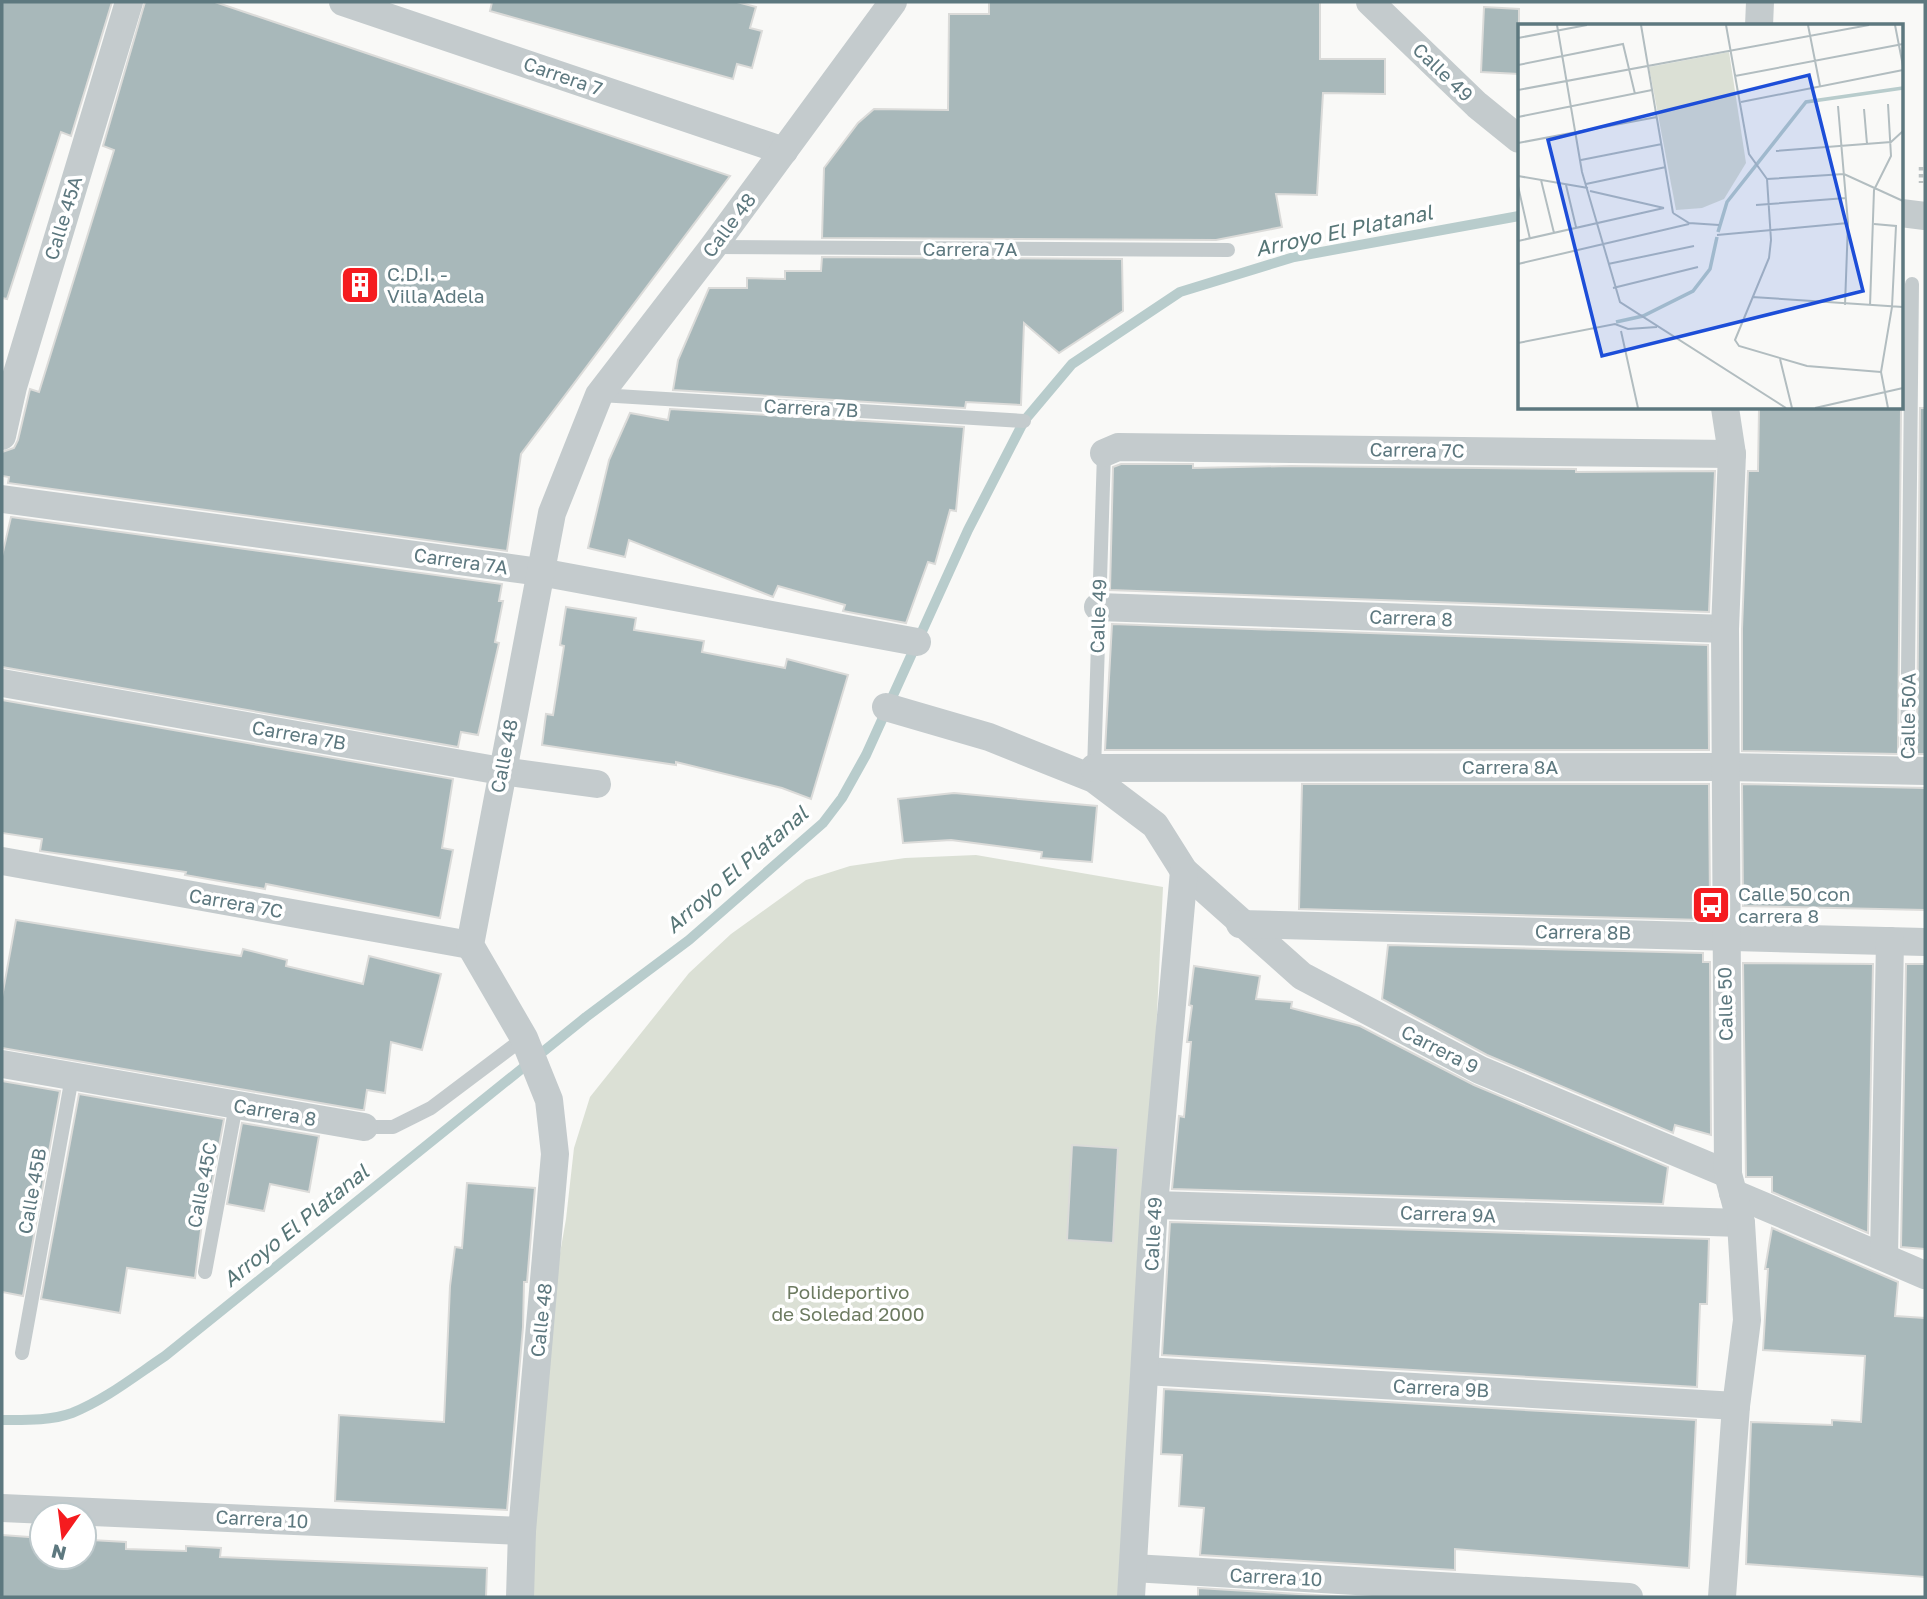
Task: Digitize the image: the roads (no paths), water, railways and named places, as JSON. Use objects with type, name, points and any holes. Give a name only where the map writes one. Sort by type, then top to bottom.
[{"type":"street","name":"Calle 45A","points":[[2,436],[13,387],[129,2]]},
{"type":"street","name":"Carrera 7","points":[[343,2],[784,151]]},
{"type":"street","name":"Calle 48","points":[[520,1597],[522,1531],[552,1218],[555,1154],[549,1100],[524,1038],[470,945],[552,513],[598,395],[713,247],[893,2]]},
{"type":"street","name":"Calle 49","points":[[1370,2],[1477,105],[1518,138]]},
{"type":"street","points":[[1759,24],[1760,2]]},
{"type":"street","points":[[1477,105],[1518,112]]},
{"type":"street","points":[[1902,213],[1925,216]]},
{"type":"street","name":"Calle 50","points":[[1722,1597],[1736,1406],[1747,1320],[1741,1223],[1731,1183],[1724,935],[1725,629],[1732,454],[1725,410]]},
{"type":"street","name":"Carrera 7C","points":[[1104,453],[1118,447],[1732,454]]},
{"type":"street","name":"Carrera 7A","points":[[2,499],[540,572],[917,642]]},
{"type":"street","name":"Carrera 8","points":[[1098,607],[1725,629]]},
{"type":"street","name":"Carrera 7B","points":[[2,682],[501,771],[597,784]]},
{"type":"street","points":[[886,707],[989,737],[1094,774]]},
{"type":"street","name":"Carrera 8A","points":[[1094,774],[1724,767],[1916,771]]},
{"type":"street","name":"Carrera 9","points":[[1094,774],[1155,825],[1184,871],[1240,924],[1302,976],[1480,1070],[1731,1183],[1925,1275]]},
{"type":"street","name":"Carrera 7C","points":[[2,860],[470,945]]},
{"type":"street","name":"Calle 49","points":[[1131,1597],[1154,1205],[1184,871]]},
{"type":"street","name":"Carrera 8B","points":[[1240,924],[1925,942]]},
{"type":"street","points":[[1884,1256],[1890,942]]},
{"type":"street","name":"Carrera 8","points":[[2,1064],[364,1127]]},
{"type":"street","name":"Carrera 9A","points":[[1154,1205],[1741,1223]]},
{"type":"street","name":"Carrera 9B","points":[[1145,1371],[1736,1406]]},
{"type":"street","name":"Carrera 10","points":[[2,1508],[522,1531]]},
{"type":"street","name":"Carrera 10","points":[[1133,1568],[1629,1597]]},
{"type":"lane","name":"Carrera 7A","points":[[713,247],[1227,250]]},
{"type":"lane","name":"Calle 50A","points":[[1912,284],[1916,771]]},
{"type":"lane","name":"Carrera 7B","points":[[598,395],[1024,421]]},
{"type":"lane","name":"Calle 49","points":[[1094,774],[1104,453]]},
{"type":"lane","name":"Carrera 8","points":[[364,1127],[393,1127],[431,1108],[524,1038]]},
{"type":"lane","name":"Calle 45B","points":[[22,1353],[72,1077]]},
{"type":"lane","name":"Calle 45C","points":[[205,1272],[236,1105]]},
{"type":"waterway","name":"Arroyo El Platanal","points":[[2,1420],[46,1419],[72,1413],[108,1395],[165,1356],[586,1017],[689,940],[823,823],[842,798],[866,755],[968,530],[1024,421],[1072,364],[1180,292],[1294,257],[1518,216]]},
{"type":"place","name":"C.D.I. - Villa Adela","points":[[360,285]]},
{"type":"place","name":"Calle 50 con carrera 8","points":[[1711,905]]},
{"type":"park label","name":"Polideportivo de Soledad 2000","points":[[848,1303]]}]
